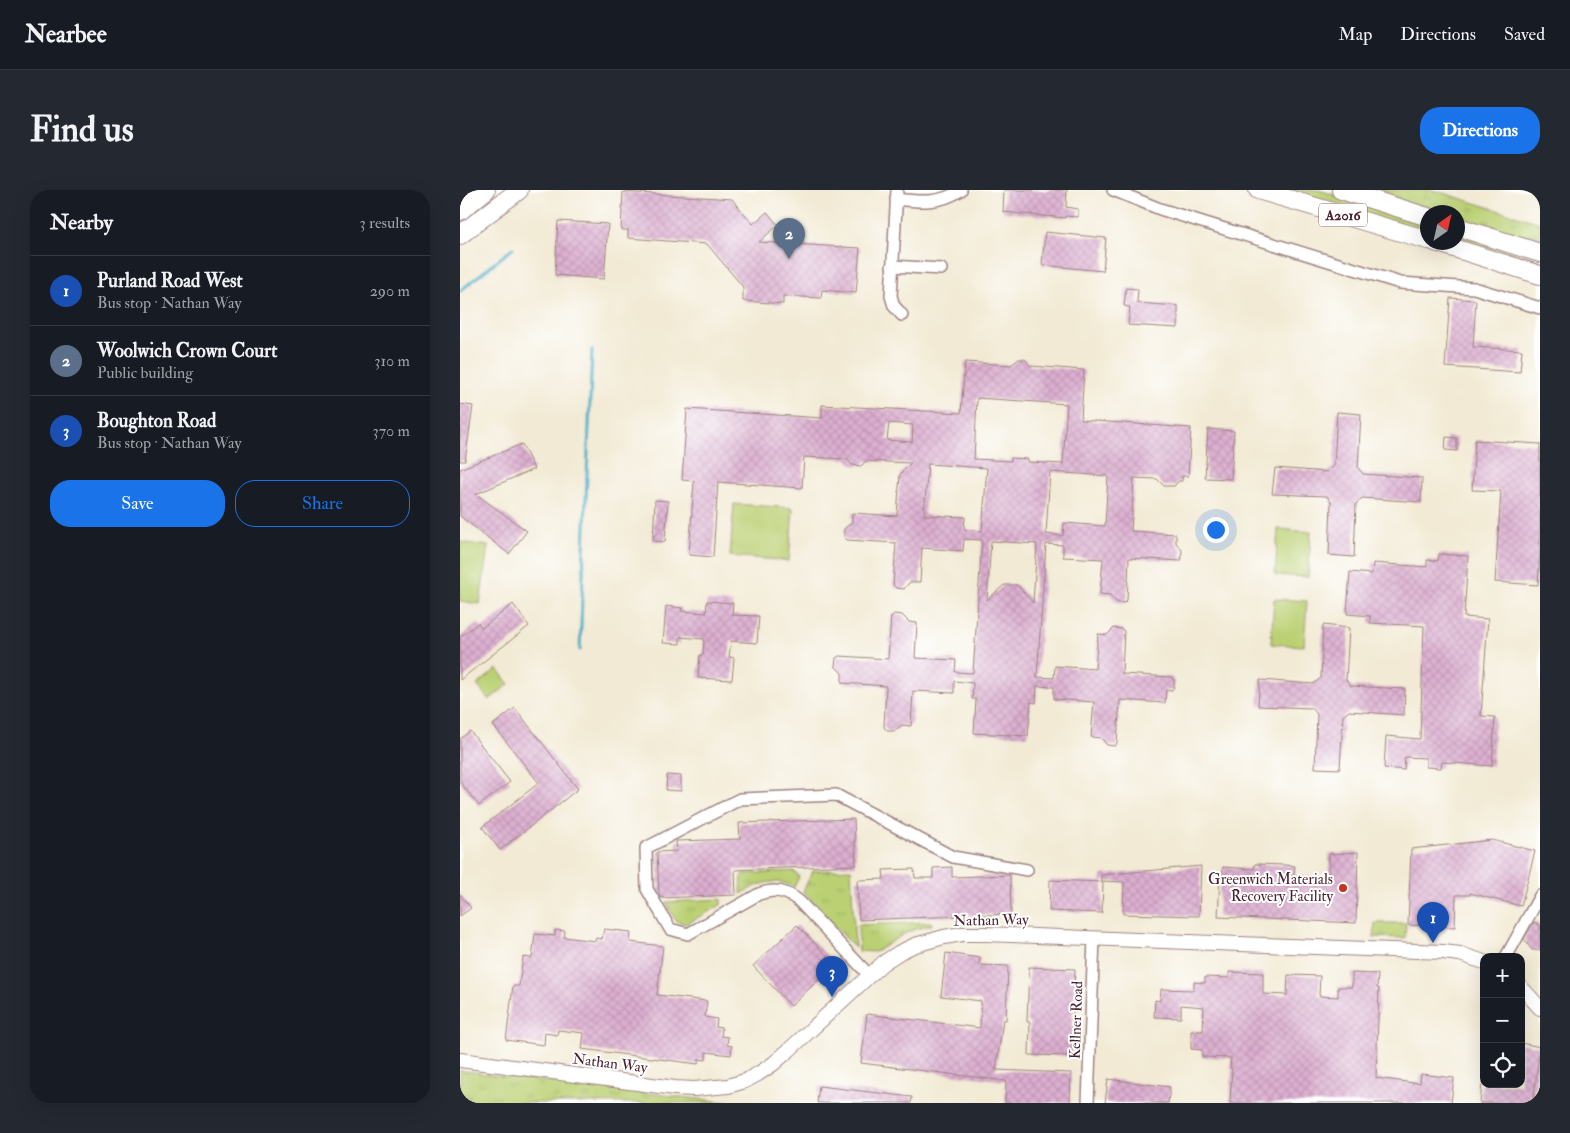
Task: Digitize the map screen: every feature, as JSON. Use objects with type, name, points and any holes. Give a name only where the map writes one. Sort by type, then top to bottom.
[{"type":"main road","points":[[460,211],[486,190]]},
{"type":"main road","points":[[460,235],[519,190]]},
{"type":"main road","name":"A2016","points":[[1258,190],[1420,238]]},
{"type":"main road","name":"A2016","points":[[1341,190],[1420,215]]},
{"type":"main road","points":[[1465,229],[1540,253]]},
{"type":"main road","points":[[1461,250],[1540,275]]},
{"type":"street","points":[[902,315],[894,306],[891,296],[896,195],[924,202],[938,201],[961,190]]},
{"type":"street","points":[[1113,190],[1160,209],[1400,283],[1474,288],[1540,308]]},
{"type":"street","points":[[892,266],[941,269]]},
{"type":"street","points":[[869,975],[800,901],[780,890],[769,890],[759,894],[688,934],[670,929],[647,889],[646,848],[740,799],[836,795],[952,857],[1027,870]]},
{"type":"street","points":[[1508,953],[1540,896]]},
{"type":"street","name":"Nathan Way","points":[[460,1060],[675,1088],[694,1089],[728,1086],[745,1081],[774,1064],[883,963],[915,945],[962,934],[1443,952],[1460,954],[1480,961]]},
{"type":"street","name":"Kellner Road","points":[[1088,1103],[1094,938]]},
{"type":"street","points":[[1525,991],[1540,1008]]},
{"type":"green space","points":[[1279,190],[1319,190],[1420,223],[1420,232]]},
{"type":"green space","points":[[1366,190],[1433,190],[1540,223],[1540,245],[1465,222],[1465,205],[1420,205],[1420,207]]},
{"type":"green space","points":[[1465,236],[1540,261],[1540,267],[1465,244]]},
{"type":"green space","points":[[734,504],[793,508],[789,561],[730,556]]},
{"type":"green space","points":[[1278,529],[1311,532],[1308,577],[1275,575]]},
{"type":"green space","points":[[460,542],[488,546],[480,604],[460,601]]},
{"type":"green space","points":[[1274,599],[1307,601],[1304,646],[1271,644]]},
{"type":"green space","points":[[497,669],[509,684],[489,700],[477,685]]},
{"type":"green space","points":[[851,869],[855,948],[803,891],[813,871]]},
{"type":"green space","points":[[794,871],[799,877],[794,887],[774,882],[761,884],[741,894],[742,874]]},
{"type":"green space","points":[[721,899],[721,905],[686,924],[676,921],[666,902]]},
{"type":"green space","points":[[931,922],[932,925],[904,934],[875,952],[859,951],[858,925]]},
{"type":"green space","points":[[1375,923],[1406,923],[1405,938],[1374,937]]},
{"type":"green space","points":[[460,1070],[493,1075],[733,1103],[460,1103]]},
{"type":"building","points":[[1004,190],[1067,190],[1066,207],[1078,209],[1078,217],[1065,216],[1065,218],[1003,212]]},
{"type":"building","points":[[623,192],[732,199],[753,224],[767,212],[778,225],[759,242],[860,248],[856,293],[822,290],[821,298],[783,296],[783,304],[743,301],[743,287],[707,244],[628,238],[628,230],[621,230]]},
{"type":"building","points":[[558,221],[608,224],[604,279],[555,275]]},
{"type":"building","points":[[1045,232],[1106,238],[1103,271],[1042,265]]},
{"type":"building","points":[[1126,288],[1138,289],[1137,303],[1178,306],[1178,328],[1128,325],[1130,307],[1124,306]]},
{"type":"building","points":[[1450,298],[1476,300],[1473,347],[1522,350],[1520,372],[1445,367]]},
{"type":"building","points":[[1019,359],[1025,359],[1031,366],[1084,370],[1081,420],[1191,428],[1188,476],[1182,476],[1182,481],[1179,481],[1174,486],[1164,486],[1157,479],[1134,478],[1131,531],[1176,534],[1176,543],[1182,550],[1181,561],[1129,558],[1127,600],[1124,603],[1116,602],[1110,595],[1100,594],[1103,559],[1063,557],[1063,545],[1046,544],[1037,677],[1054,678],[1055,666],[1095,669],[1098,634],[1107,635],[1114,628],[1124,631],[1122,674],[1171,677],[1174,680],[1174,687],[1171,691],[1166,690],[1165,703],[1120,700],[1117,743],[1115,746],[1107,745],[1101,738],[1091,737],[1094,702],[1054,699],[1054,687],[1037,686],[1036,703],[1031,702],[1028,736],[974,733],[976,699],[972,699],[973,683],[954,681],[954,693],[913,691],[911,726],[902,725],[894,731],[887,731],[884,727],[886,686],[842,683],[842,673],[835,666],[836,658],[839,656],[888,659],[891,617],[894,614],[902,615],[909,622],[917,623],[915,658],[956,660],[955,672],[973,673],[982,540],[964,539],[963,551],[922,548],[920,582],[910,582],[904,589],[896,588],[893,585],[896,543],[847,540],[844,537],[844,529],[852,522],[852,513],[897,516],[900,474],[911,463],[866,461],[861,466],[852,465],[847,459],[804,457],[802,488],[718,482],[713,557],[689,555],[694,481],[682,480],[687,409],[822,418],[822,405],[961,413],[965,362],[1011,365]],"holes":[[[977,398],[1067,404],[1063,464],[1028,462],[1028,459],[1011,458],[1011,461],[974,459]],[[889,423],[913,425],[912,442],[887,440]],[[928,464],[987,468],[982,531],[964,529],[965,517],[924,515]],[[1050,472],[1108,476],[1105,526],[1064,523],[1063,536],[1046,534]],[[991,541],[1037,544],[1033,603],[1017,585],[1004,585],[987,600]]]},
{"type":"building","points":[[460,404],[473,406],[465,461],[460,461]]},
{"type":"building","points":[[1337,412],[1361,414],[1358,468],[1363,474],[1422,478],[1421,502],[1362,498],[1356,504],[1354,557],[1329,555],[1331,502],[1327,496],[1272,494],[1275,468],[1328,472],[1334,466]]},
{"type":"building","points":[[1208,429],[1234,431],[1231,479],[1205,478]]},
{"type":"building","points":[[1446,437],[1457,438],[1457,451],[1445,450]]},
{"type":"building","points":[[1475,440],[1540,444],[1540,552],[1538,585],[1495,582],[1501,491],[1472,490]]},
{"type":"building","points":[[522,444],[534,469],[476,494],[527,531],[509,554],[460,516],[460,469]]},
{"type":"building","points":[[655,500],[668,501],[665,542],[653,541]]},
{"type":"building","points":[[1439,554],[1468,556],[1464,617],[1488,619],[1481,716],[1495,717],[1492,766],[1442,762],[1441,768],[1426,767],[1426,758],[1405,757],[1404,770],[1384,768],[1386,736],[1420,739],[1424,626],[1370,623],[1370,616],[1347,614],[1350,572],[1372,574],[1373,563],[1427,567],[1427,560],[1438,561]]},
{"type":"building","points":[[707,601],[733,603],[732,615],[759,616],[757,643],[731,641],[729,657],[734,658],[732,680],[698,678],[700,655],[703,655],[704,639],[680,637],[680,644],[663,643],[666,606],[682,608],[681,611],[706,613]]},
{"type":"building","points":[[513,604],[529,626],[460,680],[460,637],[478,623],[482,628]]},
{"type":"building","points":[[1323,625],[1349,628],[1346,680],[1351,686],[1405,689],[1404,715],[1349,711],[1343,716],[1340,769],[1315,768],[1317,714],[1312,708],[1258,706],[1260,680],[1313,684],[1321,678]]},
{"type":"building","points":[[515,708],[578,789],[500,850],[482,827],[539,783],[493,725]]},
{"type":"building","points":[[470,731],[510,782],[479,806],[460,782],[460,739]]},
{"type":"building","points":[[667,775],[681,776],[681,791],[666,790]]},
{"type":"building","points":[[854,819],[856,865],[735,870],[736,895],[661,898],[659,894],[657,852],[677,851],[676,841],[740,839],[739,823]]},
{"type":"building","points":[[1492,840],[1535,851],[1521,906],[1470,893],[1470,895],[1456,895],[1455,927],[1408,925],[1411,849]]},
{"type":"building","points":[[1358,852],[1356,923],[1218,917],[1220,877],[1222,877],[1223,867],[1254,869],[1255,864],[1285,865],[1295,866],[1294,876],[1329,877],[1329,854]]},
{"type":"building","points":[[1201,866],[1199,916],[1123,914],[1124,882],[1101,881],[1101,875]]},
{"type":"building","points":[[952,867],[952,877],[1010,875],[1011,914],[859,920],[857,880],[884,879],[883,870],[914,869],[915,878],[933,878],[933,868]]},
{"type":"building","points":[[1050,880],[1103,882],[1102,913],[1049,911]]},
{"type":"building","points":[[460,894],[471,908],[460,916]]},
{"type":"building","points":[[1534,922],[1540,925],[1540,950],[1532,950],[1524,939]]},
{"type":"building","points":[[797,925],[835,964],[791,1006],[753,966]]},
{"type":"building","points":[[604,929],[631,932],[630,942],[663,946],[657,995],[707,1001],[705,1017],[717,1019],[716,1027],[722,1028],[721,1036],[728,1037],[727,1045],[732,1046],[731,1055],[706,1052],[706,1060],[699,1059],[698,1064],[582,1049],[584,1033],[558,1030],[557,1035],[545,1033],[544,1045],[506,1040],[513,986],[519,986],[523,957],[532,958],[535,934],[555,936],[555,930],[565,931],[564,937],[595,941],[596,938],[602,939]]},
{"type":"building","points":[[946,953],[980,958],[979,965],[1008,966],[1006,1020],[1003,1020],[996,1070],[1071,1073],[1070,1103],[1005,1103],[1006,1081],[861,1063],[867,1014],[980,1028],[981,1001],[941,996]]},
{"type":"building","points":[[1029,967],[1075,969],[1071,1056],[1029,1055],[1030,1022],[1027,1022]]},
{"type":"building","points":[[1229,972],[1263,973],[1263,994],[1287,995],[1288,975],[1320,976],[1319,996],[1338,997],[1338,987],[1352,987],[1352,973],[1378,974],[1376,1078],[1420,1083],[1421,1074],[1454,1078],[1451,1103],[1230,1103],[1231,1058],[1202,1057],[1202,1050],[1191,1049],[1191,1031],[1203,1031],[1204,1007],[1181,1005],[1181,1018],[1154,1017],[1155,1000],[1160,1001],[1161,989],[1194,990],[1194,982],[1205,983],[1205,977],[1229,978]]},
{"type":"building","points":[[1525,1044],[1540,1047],[1533,1103],[1480,1103],[1482,1088],[1525,1088]]},
{"type":"building","points":[[1108,1079],[1170,1087],[1168,1103],[1105,1103]]},
{"type":"building","points":[[819,1086],[912,1097],[911,1103],[817,1103]]},
{"type":"waterway","points":[[460,291],[513,248]]},
{"type":"waterway","points":[[580,650],[592,350]]},
{"type":"place","name":"Woolwich Crown Court","points":[[789,259]]},
{"type":"place","name":"Greenwich Materials Recovery Facility","points":[[1343,888]]},
{"type":"place","name":"Purland Road West","points":[[1433,943]]},
{"type":"place","name":"Boughton Road","points":[[832,997]]}]
